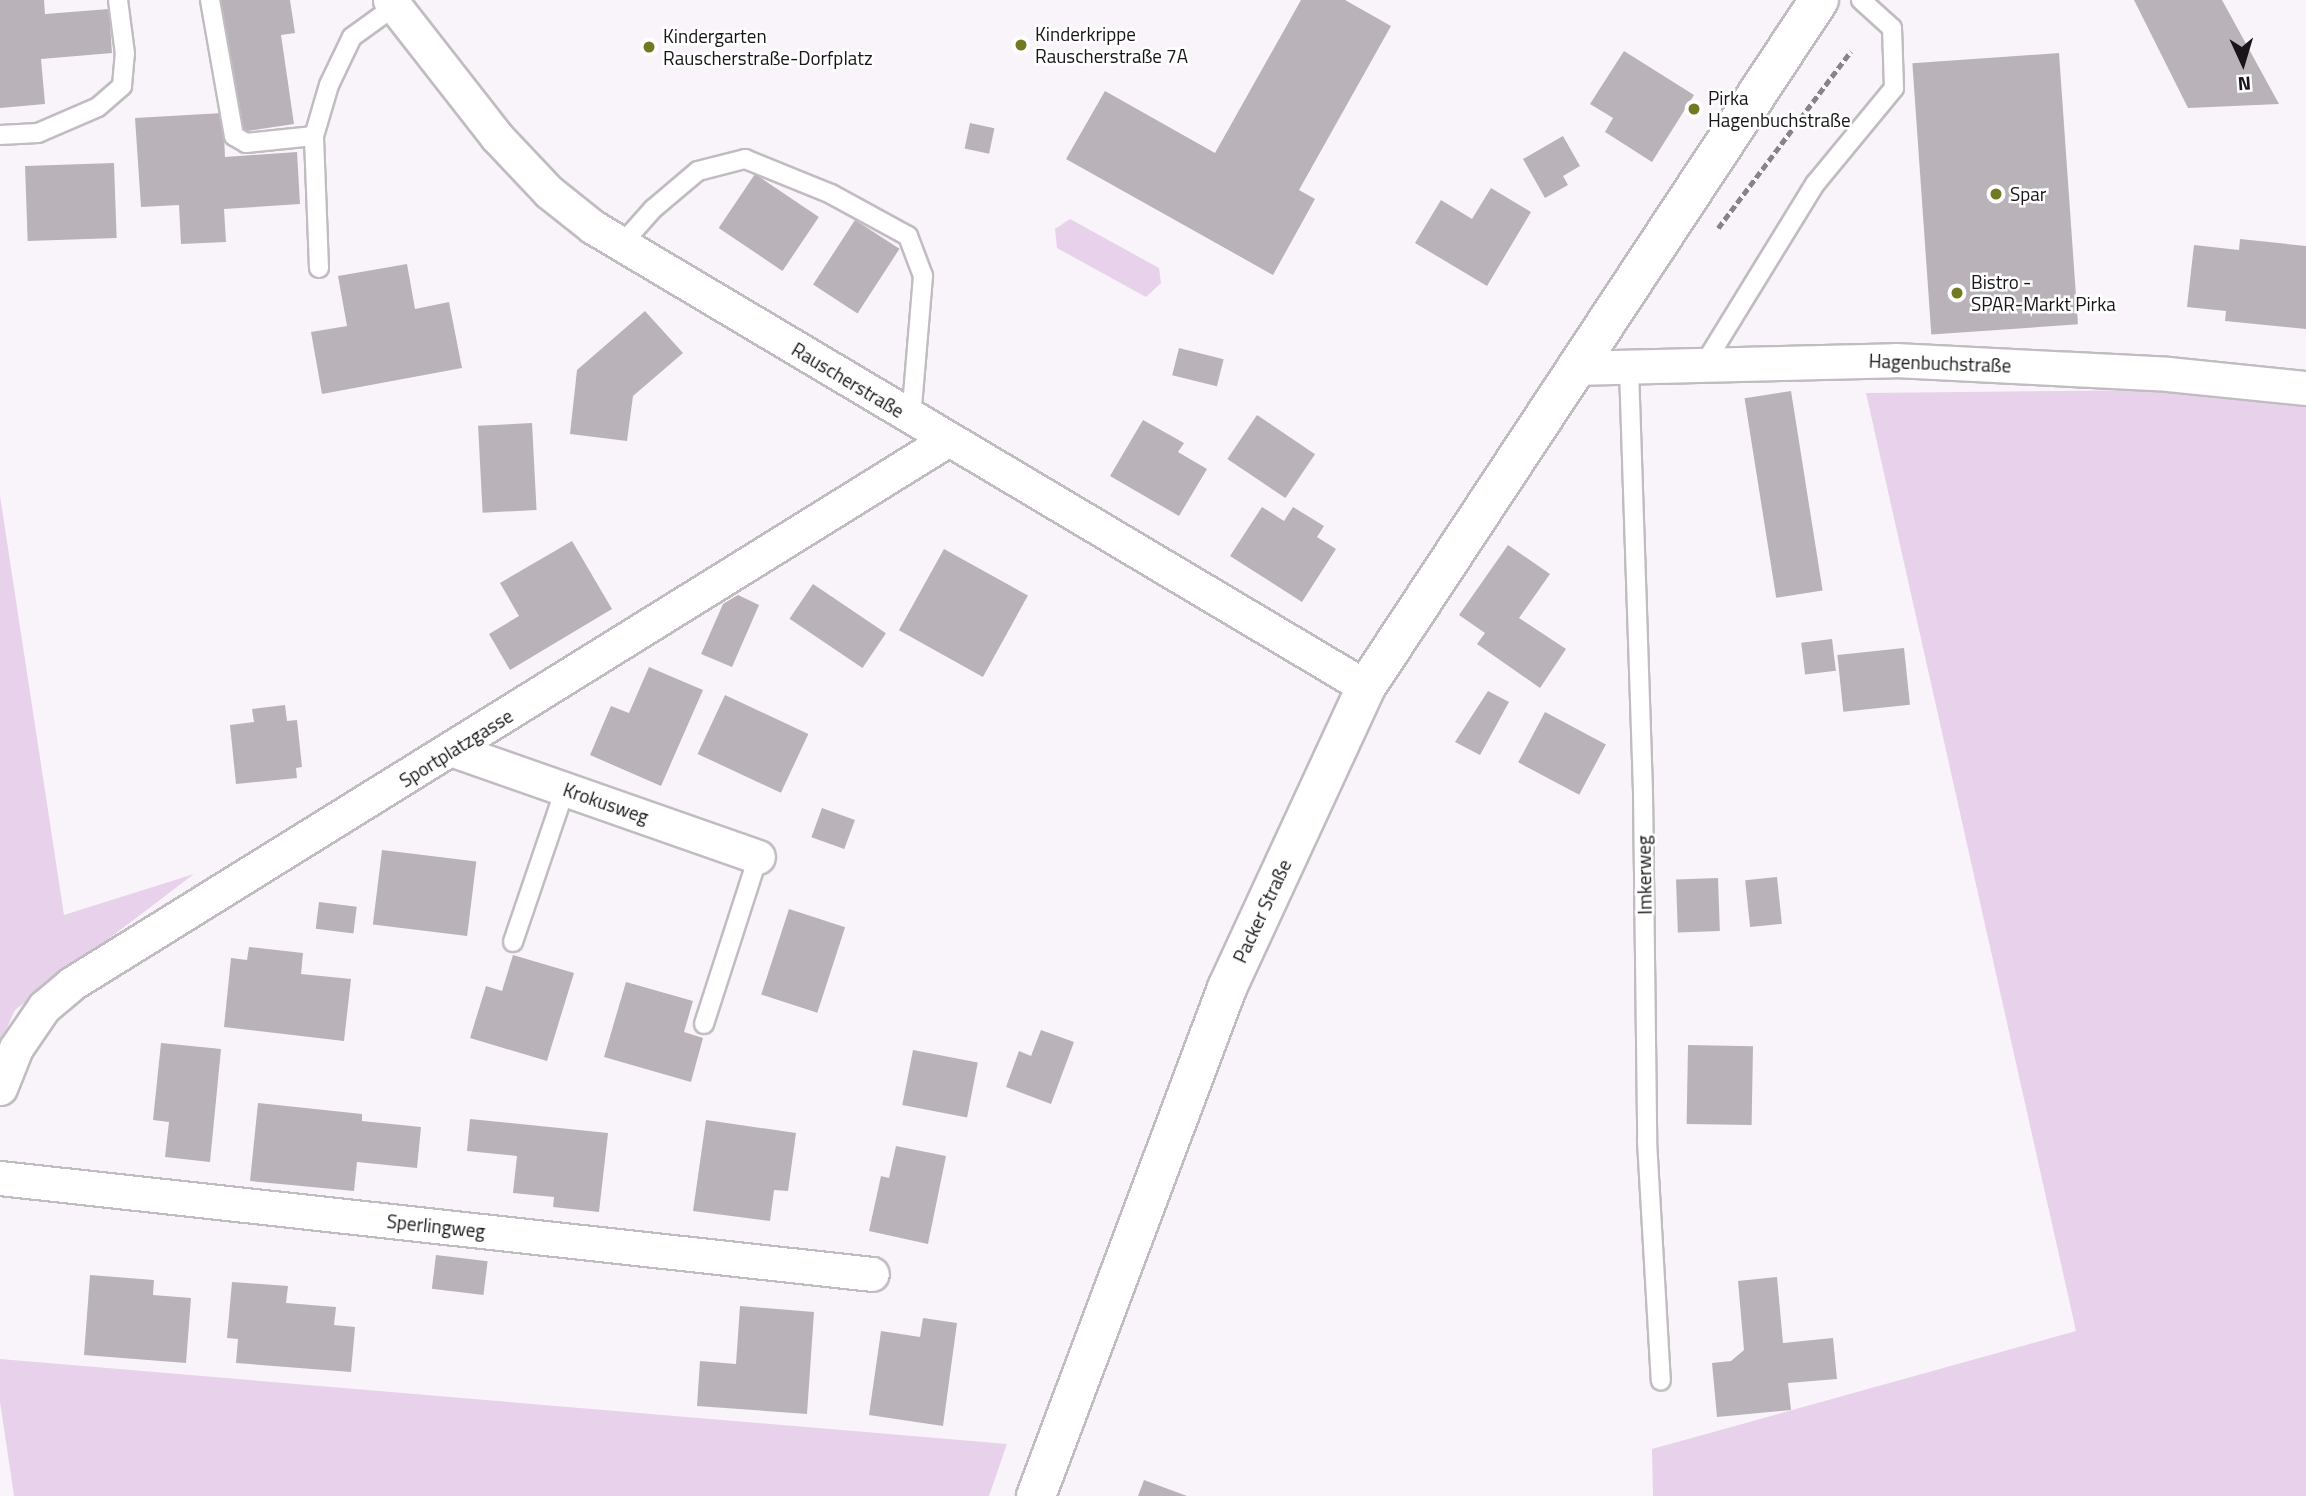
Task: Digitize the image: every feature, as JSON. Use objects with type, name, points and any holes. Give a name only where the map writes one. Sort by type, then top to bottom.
[{"type":"main road","name":"Packer Straße","points":[[1036,1496],[1227,988],[1366,687],[1573,368],[1819,0]]},
{"type":"street","name":"Rauscherstraße","points":[[393,3],[497,137],[549,192],[621,245],[1366,687]]},
{"type":"street","name":"Hagenbuchstraße","points":[[1573,368],[1629,369],[1895,359],[2168,374],[2306,388]]},
{"type":"street","name":"Sportplatzgasse","points":[[0,1088],[16,1048],[44,1007],[71,984],[453,750],[947,440]]},
{"type":"street","name":"Krokusweg","points":[[453,750],[758,857]]},
{"type":"street","name":"Sperlingweg","points":[[0,1178],[872,1274]]},
{"type":"lane","points":[[0,135],[38,133],[98,107],[121,86],[125,54],[118,0]]},
{"type":"lane","points":[[210,0],[234,135],[246,143],[314,136]]},
{"type":"lane","points":[[1703,366],[1815,184],[1894,88],[1892,28],[1861,0]]},
{"type":"lane","points":[[320,268],[314,136],[329,85],[352,37],[393,3]]},
{"type":"lane","points":[[621,245],[653,209],[698,171],[745,159],[831,194],[908,236],[923,276],[911,418]]},
{"type":"lane","name":"Imkerweg","points":[[1629,369],[1643,793],[1647,1141],[1661,1381]]},
{"type":"lane","points":[[513,942],[565,789]]},
{"type":"lane","points":[[704,1024],[758,857]]},
{"type":"path","points":[[1713,236],[1851,51]]},
{"type":"shaded area","points":[[1070,219],[1159,268],[1161,283],[1146,297],[1057,248],[1055,229]]},
{"type":"shaded area","points":[[2166,390],[2306,407],[2306,1496],[1653,1496],[1652,1449],[2076,1331],[1866,393]]},
{"type":"shaded area","points":[[0,496],[64,915],[194,874],[15,1010],[0,1043]]},
{"type":"shaded area","points":[[0,1359],[1007,1444],[989,1496],[14,1496],[0,1402]]},
{"type":"building","points":[[0,0],[44,0],[45,14],[109,9],[112,53],[41,59],[45,104],[0,108]]},
{"type":"building","points":[[220,0],[290,0],[295,33],[281,35],[294,124],[241,132]]},
{"type":"building","points":[[1301,0],[1345,0],[1391,26],[1299,190],[1315,199],[1273,275],[1066,159],[1105,91],[1215,153]]},
{"type":"building","points":[[2134,0],[2222,0],[2279,104],[2188,108]]},
{"type":"building","points":[[1624,51],[1694,95],[1652,162],[1605,132],[1613,118],[1590,104]]},
{"type":"building","name":"Spar","points":[[2059,53],[2078,324],[1931,335],[1912,63]]},
{"type":"building","points":[[223,113],[225,157],[297,152],[300,204],[224,209],[226,242],[181,244],[179,205],[141,207],[135,118]]},
{"type":"building","points":[[970,123],[994,128],[989,154],[965,148]]},
{"type":"building","points":[[1563,136],[1580,166],[1563,176],[1568,185],[1545,198],[1523,159]]},
{"type":"building","points":[[114,163],[117,238],[28,241],[25,166]]},
{"type":"building","points":[[755,174],[819,217],[782,271],[719,228]]},
{"type":"building","points":[[1491,188],[1531,212],[1487,286],[1415,243],[1441,200],[1472,219]]},
{"type":"building","points":[[855,220],[899,249],[858,313],[813,285]]},
{"type":"building","points":[[2240,239],[2306,246],[2306,329],[2225,321],[2226,311],[2187,307],[2194,245],[2239,250]]},
{"type":"building","points":[[407,264],[415,309],[449,302],[462,368],[322,394],[311,332],[347,326],[338,276]]},
{"type":"building","points":[[645,311],[683,353],[633,396],[627,441],[570,434],[577,370]]},
{"type":"building","points":[[1179,348],[1224,359],[1217,386],[1172,375]]},
{"type":"building","points":[[1791,391],[1823,591],[1776,598],[1745,398]]},
{"type":"building","points":[[1257,415],[1315,454],[1285,498],[1227,459]]},
{"type":"building","points":[[1143,420],[1184,443],[1178,452],[1207,469],[1179,516],[1110,476]]},
{"type":"building","points":[[532,423],[537,510],[483,513],[478,426]]},
{"type":"building","points":[[1262,507],[1284,521],[1293,507],[1324,526],[1317,537],[1336,549],[1302,602],[1230,556]]},
{"type":"building","points":[[572,541],[612,609],[510,670],[489,634],[519,616],[500,583]]},
{"type":"building","points":[[1508,545],[1550,574],[1519,618],[1566,649],[1540,688],[1477,644],[1485,633],[1459,615]]},
{"type":"building","points":[[944,549],[1028,596],[983,677],[899,630]]},
{"type":"building","points":[[813,584],[886,633],[862,668],[790,619]]},
{"type":"building","points":[[738,595],[759,605],[732,667],[701,654],[723,604]]},
{"type":"building","points":[[1832,639],[1836,671],[1805,675],[1801,643]]},
{"type":"building","points":[[1904,648],[1910,705],[1843,712],[1837,655]]},
{"type":"building","points":[[649,667],[703,690],[661,786],[590,755],[611,706],[629,713]]},
{"type":"building","points":[[1488,691],[1509,702],[1480,755],[1455,742]]},
{"type":"building","points":[[725,695],[808,734],[781,793],[698,754]]},
{"type":"building","points":[[285,705],[287,721],[297,720],[302,767],[296,768],[297,778],[236,784],[230,725],[254,722],[252,709]]},
{"type":"building","points":[[1545,712],[1606,744],[1579,795],[1518,762]]},
{"type":"building","points":[[822,808],[855,820],[844,849],[811,837]]},
{"type":"building","points":[[382,850],[476,862],[467,936],[373,924]]},
{"type":"building","points":[[1777,877],[1782,924],[1750,927],[1745,880]]},
{"type":"building","points":[[1718,878],[1720,931],[1678,932],[1676,879]]},
{"type":"building","points":[[319,902],[357,907],[353,933],[316,929]]},
{"type":"building","points":[[789,909],[845,927],[817,1013],[761,995]]},
{"type":"building","points":[[249,947],[303,953],[301,974],[351,979],[344,1041],[224,1027],[231,958],[247,960]]},
{"type":"building","points":[[513,955],[574,973],[547,1061],[470,1038],[486,986],[502,991]]},
{"type":"building","points":[[626,982],[693,1001],[684,1032],[703,1038],[691,1082],[604,1057]]},
{"type":"building","points":[[1041,1030],[1074,1042],[1051,1104],[1006,1087],[1019,1051],[1031,1056]]},
{"type":"building","points":[[161,1043],[221,1049],[210,1162],[165,1157],[169,1122],[153,1120]]},
{"type":"building","points":[[1688,1045],[1753,1046],[1752,1125],[1687,1124]]},
{"type":"building","points":[[913,1050],[978,1063],[967,1118],[902,1105]]},
{"type":"building","points":[[258,1103],[362,1114],[362,1121],[421,1127],[417,1168],[357,1162],[354,1191],[250,1181]]},
{"type":"building","points":[[470,1119],[608,1133],[599,1212],[553,1207],[554,1197],[513,1193],[517,1156],[467,1151]]},
{"type":"building","points":[[706,1120],[796,1133],[788,1191],[774,1190],[770,1221],[693,1211]]},
{"type":"building","points":[[896,1146],[946,1156],[928,1244],[869,1231],[881,1176],[889,1178]]},
{"type":"building","points":[[436,1255],[488,1261],[483,1295],[432,1289]]},
{"type":"building","points":[[90,1275],[154,1280],[153,1295],[191,1298],[186,1363],[84,1355]]},
{"type":"building","points":[[1777,1277],[1783,1343],[1833,1338],[1837,1379],[1788,1383],[1791,1410],[1717,1417],[1712,1363],[1731,1361],[1744,1350],[1738,1281]]},
{"type":"building","points":[[232,1282],[288,1286],[286,1303],[336,1307],[334,1325],[355,1327],[351,1372],[236,1363],[238,1339],[227,1338]]},
{"type":"building","points":[[740,1306],[814,1312],[807,1414],[697,1406],[700,1361],[736,1364]]},
{"type":"building","points":[[923,1318],[957,1323],[943,1426],[869,1415],[881,1331],[920,1337]]},
{"type":"building","points":[[1144,1480],[1187,1496],[1138,1496]]},
{"type":"place","name":"Kinderkrippe Rauscherstraße 7A","points":[[1021,45]]},
{"type":"place","name":"Kindergarten Rauscherstraße-Dorfplatz","points":[[649,47]]},
{"type":"place","name":"Pirka Hagenbuchstraße","points":[[1694,109]]},
{"type":"place","name":"Spar","points":[[1996,194]]},
{"type":"place","name":"Bistro - SPAR-Markt Pirka","points":[[1957,293]]}]
